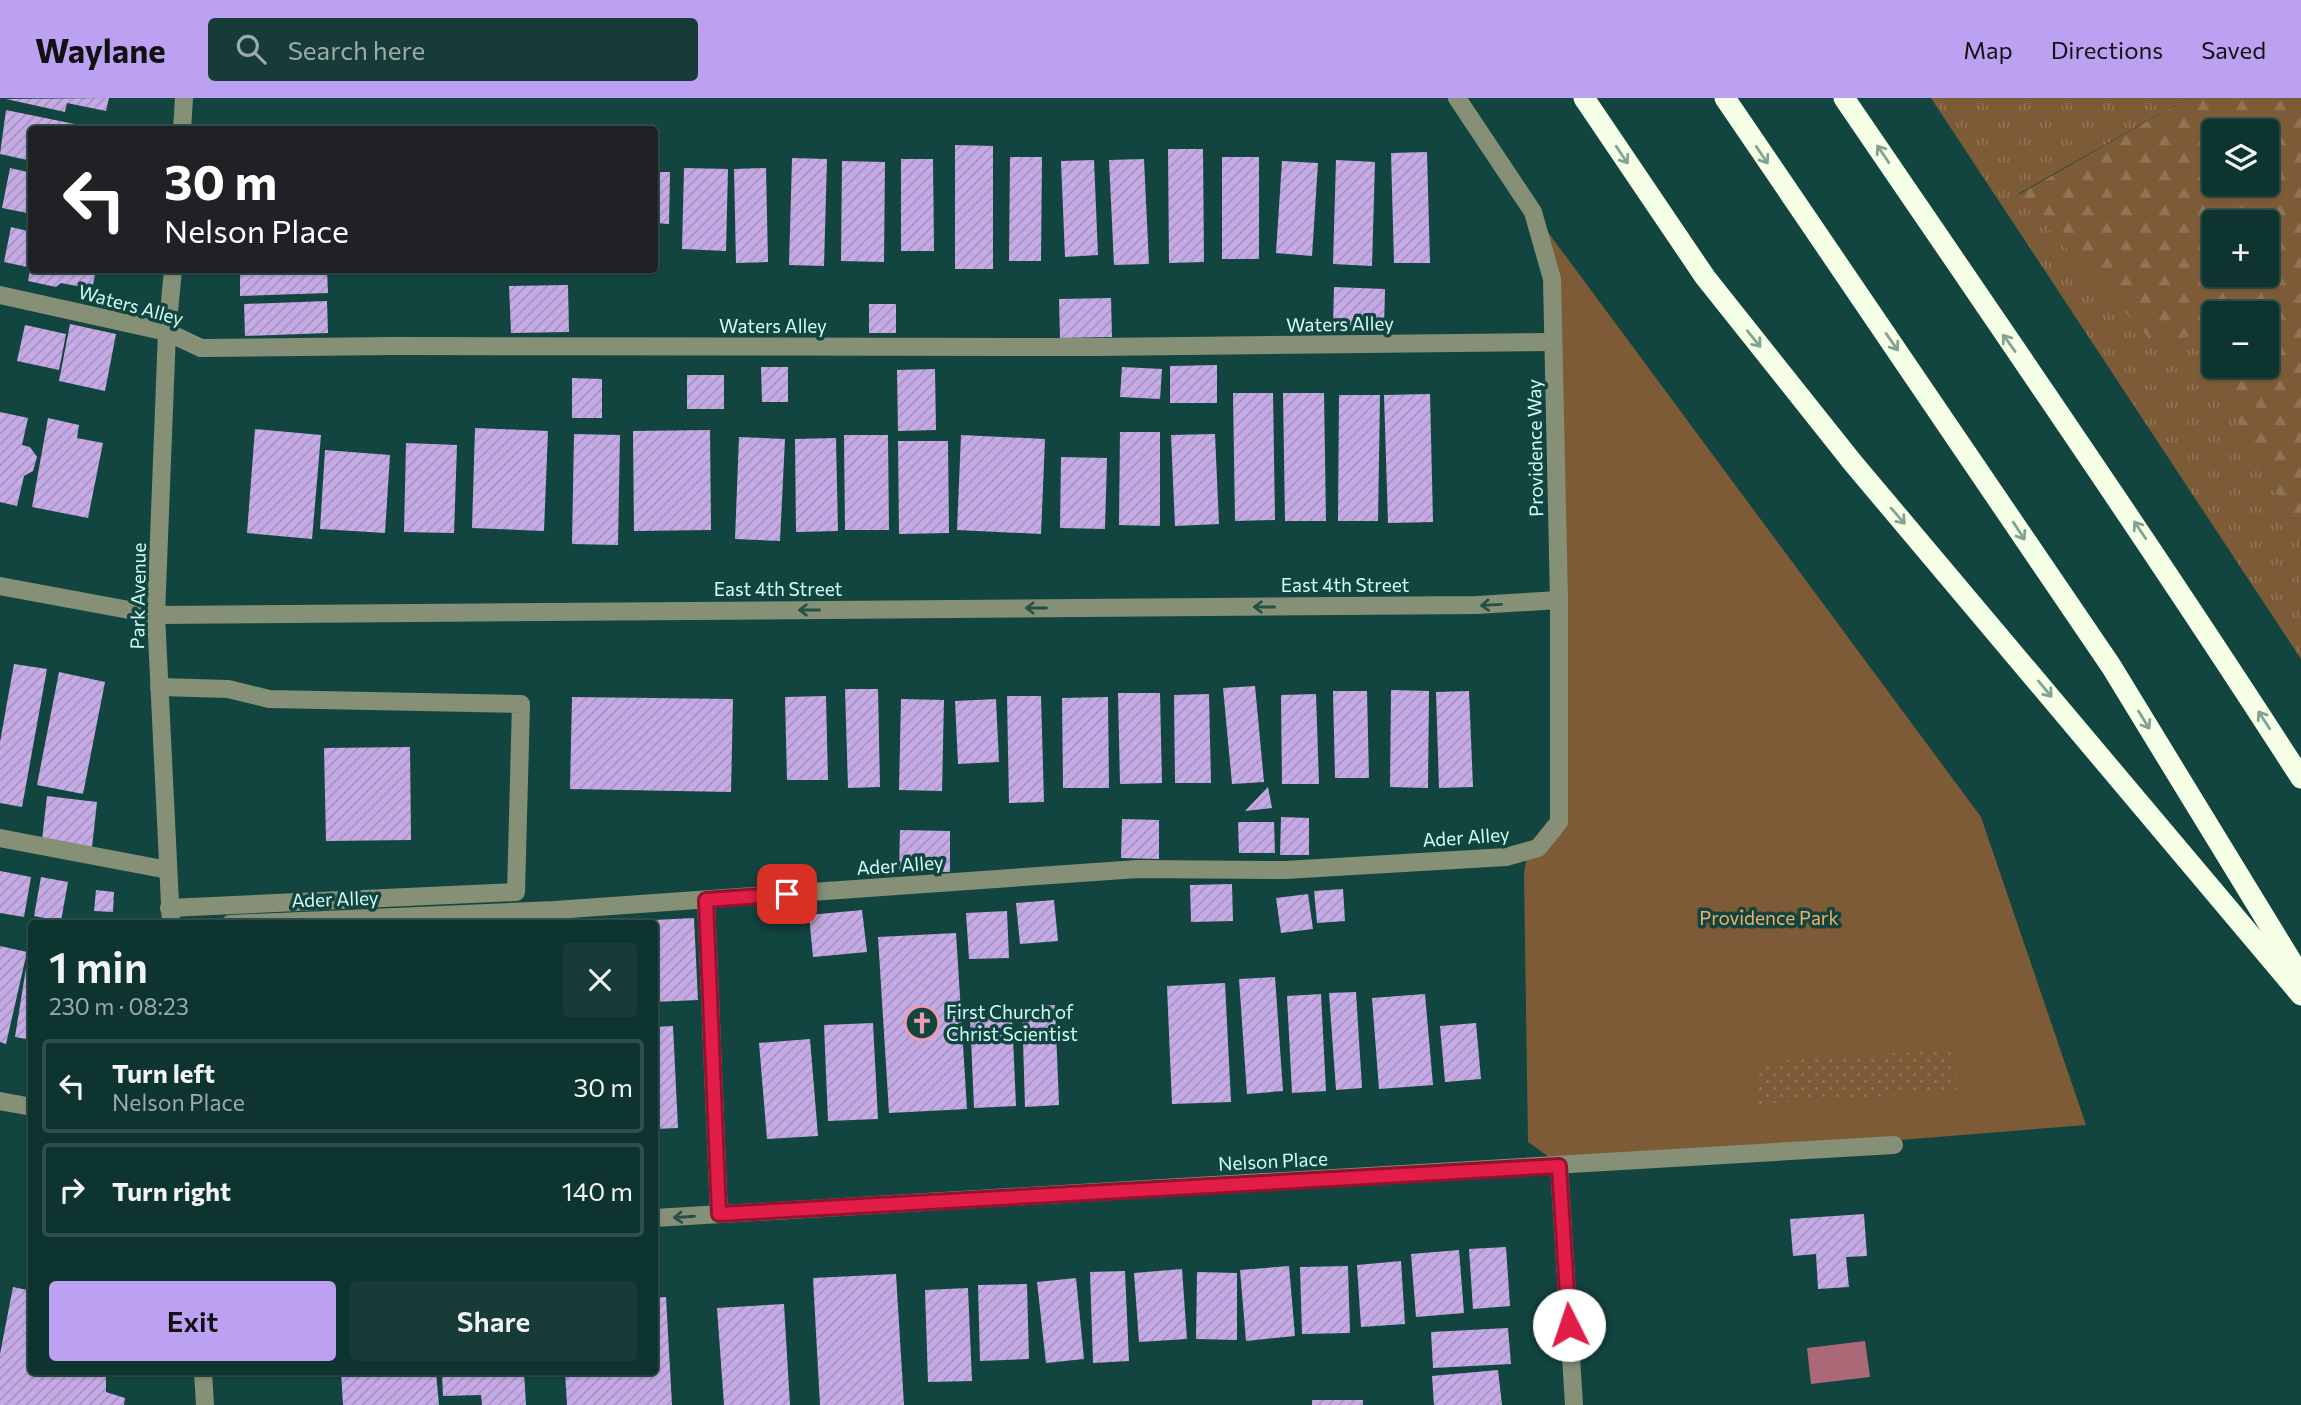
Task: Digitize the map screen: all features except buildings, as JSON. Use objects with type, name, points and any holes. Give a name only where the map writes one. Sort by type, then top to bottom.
[{"type":"highway","points":[[1584,98],[1704,277],[1829,432],[2301,995]]},
{"type":"highway","points":[[1725,98],[2111,666],[2301,977]]},
{"type":"highway","points":[[1844,98],[2001,331],[2115,492],[2301,778]]},
{"type":"street","points":[[182,126],[184,98]]},
{"type":"street","name":"Providence Way","points":[[1457,98],[1533,212],[1552,279],[1559,600],[1559,822]]},
{"type":"street","name":"Park Avenue","points":[[170,916],[156,615],[167,332],[173,273]]},
{"type":"street","name":"Waters Alley","points":[[0,295],[167,332],[201,348],[1096,347],[1553,342]]},
{"type":"street","name":"East 4th Street","points":[[0,586],[156,615],[1464,606],[1559,600]]},
{"type":"street","points":[[159,687],[228,689],[269,699],[521,704],[516,892],[170,916]]},
{"type":"street","name":"Ader Alley","points":[[323,920],[555,910],[1138,869],[1285,870],[1506,857],[1538,848],[1559,822]]},
{"type":"street","points":[[0,838],[169,870]]},
{"type":"street","points":[[706,900],[719,1214]]},
{"type":"street","points":[[0,1101],[28,1106]]},
{"type":"street","name":"Nelson Place","points":[[658,1218],[1894,1145]]},
{"type":"street","points":[[1559,1166],[1574,1405]]},
{"type":"street","points":[[203,1375],[205,1405]]},
{"type":"green space","points":[[1931,98],[2188,98],[2018,194],[2191,334],[2202,354],[2202,378],[2215,378],[2291,519],[2301,518],[2301,659]]},
{"type":"green space","points":[[2188,98],[2301,98],[2301,518],[2291,519],[2214,378],[2279,378],[2279,301],[2202,301],[2202,355],[2191,335],[2158,348],[2018,195]]},
{"type":"green space","name":"Providence Park","points":[[1533,212],[1981,817],[2086,1125],[1563,1167],[1528,1142],[1524,874],[1527,854],[1559,822],[1552,279]]},
{"type":"green space","points":[[1955,1049],[1957,1091],[1757,1104],[1754,1063]]},
{"type":"shaded area","points":[[1865,1341],[1870,1377],[1811,1384],[1807,1348]]},
{"type":"place","name":"First Church of Christ Scientist","points":[[922,1023]]},
{"type":"route","points":[[787,894],[706,900],[719,1214],[1559,1166],[1569,1325]]}]
